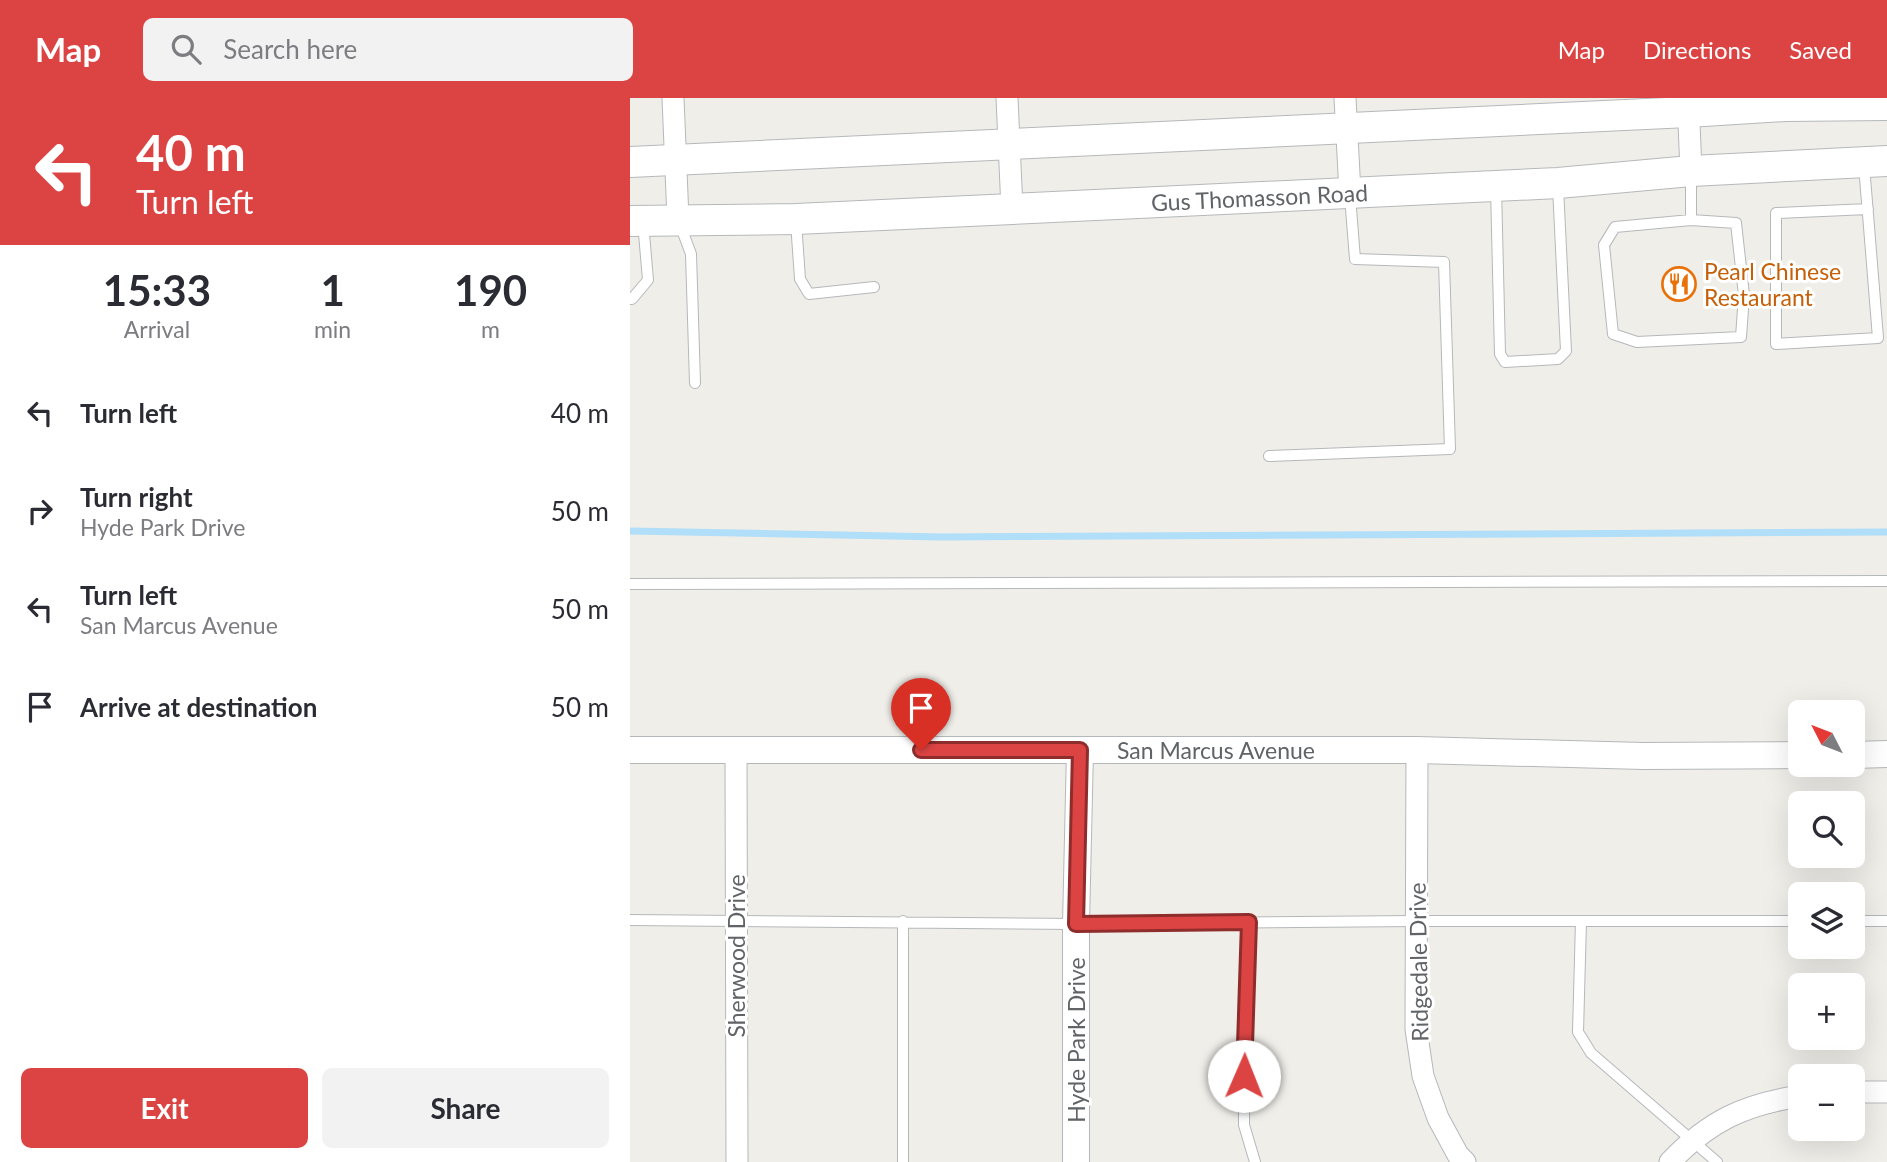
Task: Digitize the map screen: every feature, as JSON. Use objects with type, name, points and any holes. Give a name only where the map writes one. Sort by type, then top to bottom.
[{"type":"main road","points":[[630,162],[1346,128],[1688,105],[1887,105]]},
{"type":"main road","name":"Gus Thomasson Road","points":[[636,220],[796,219],[1012,209],[1558,183],[1692,171],[1875,162]]},
{"type":"street","points":[[673,98],[678,219]]},
{"type":"street","points":[[1007,98],[1012,209]]},
{"type":"street","points":[[1345,98],[1350,193]]},
{"type":"street","points":[[1688,105],[1692,171]]},
{"type":"street","name":"San Marcus Avenue","points":[[630,750],[1417,750],[1643,756],[1788,755]]},
{"type":"street","name":"Hyde Park Drive","points":[[1076,1162],[1076,924],[1080,750]]},
{"type":"street","name":"Ridgedale Drive","points":[[1417,750],[1416,1029],[1423,1076],[1438,1118],[1465,1162]]},
{"type":"street","name":"Sherwood Drive","points":[[736,751],[737,1162]]},
{"type":"street","points":[[1866,755],[1887,754]]},
{"type":"street","points":[[1865,1092],[1887,1092]]},
{"type":"street","points":[[1670,1162],[1691,1140],[1734,1113],[1788,1098]]},
{"type":"lane","points":[[1868,209],[1776,213],[1776,344],[1878,338],[1868,209],[1875,162]]},
{"type":"lane","points":[[1690,220],[1692,171]]},
{"type":"lane","points":[[1496,186],[1500,354],[1505,362],[1558,359],[1566,351],[1558,183]]},
{"type":"lane","points":[[1269,456],[1450,449],[1444,262],[1355,259],[1350,193]]},
{"type":"lane","points":[[678,219],[691,254],[695,383]]},
{"type":"lane","points":[[796,219],[800,279],[809,294],[874,288]]},
{"type":"lane","points":[[630,299],[648,279],[636,220]]},
{"type":"lane","points":[[1690,220],[1737,223],[1744,295],[1741,337],[1637,342],[1613,334],[1604,246],[1615,228],[1690,220]]},
{"type":"lane","points":[[630,584],[1887,581]]},
{"type":"lane","points":[[630,920],[1076,924],[1416,920],[1788,921]]},
{"type":"lane","points":[[902,1162],[903,921]]},
{"type":"lane","points":[[1581,921],[1578,1032],[1591,1053],[1717,1162]]},
{"type":"lane","points":[[1865,921],[1887,921]]},
{"type":"lane","points":[[1249,922],[1244,1125],[1255,1162]]},
{"type":"waterway","points":[[630,531],[942,537],[1887,532]]},
{"type":"place","name":"Pearl Chinese Restaurant","points":[[1679,284]]},
{"type":"route","points":[[921,750],[1080,750],[1076,924],[1249,922],[1244,1076]]}]
